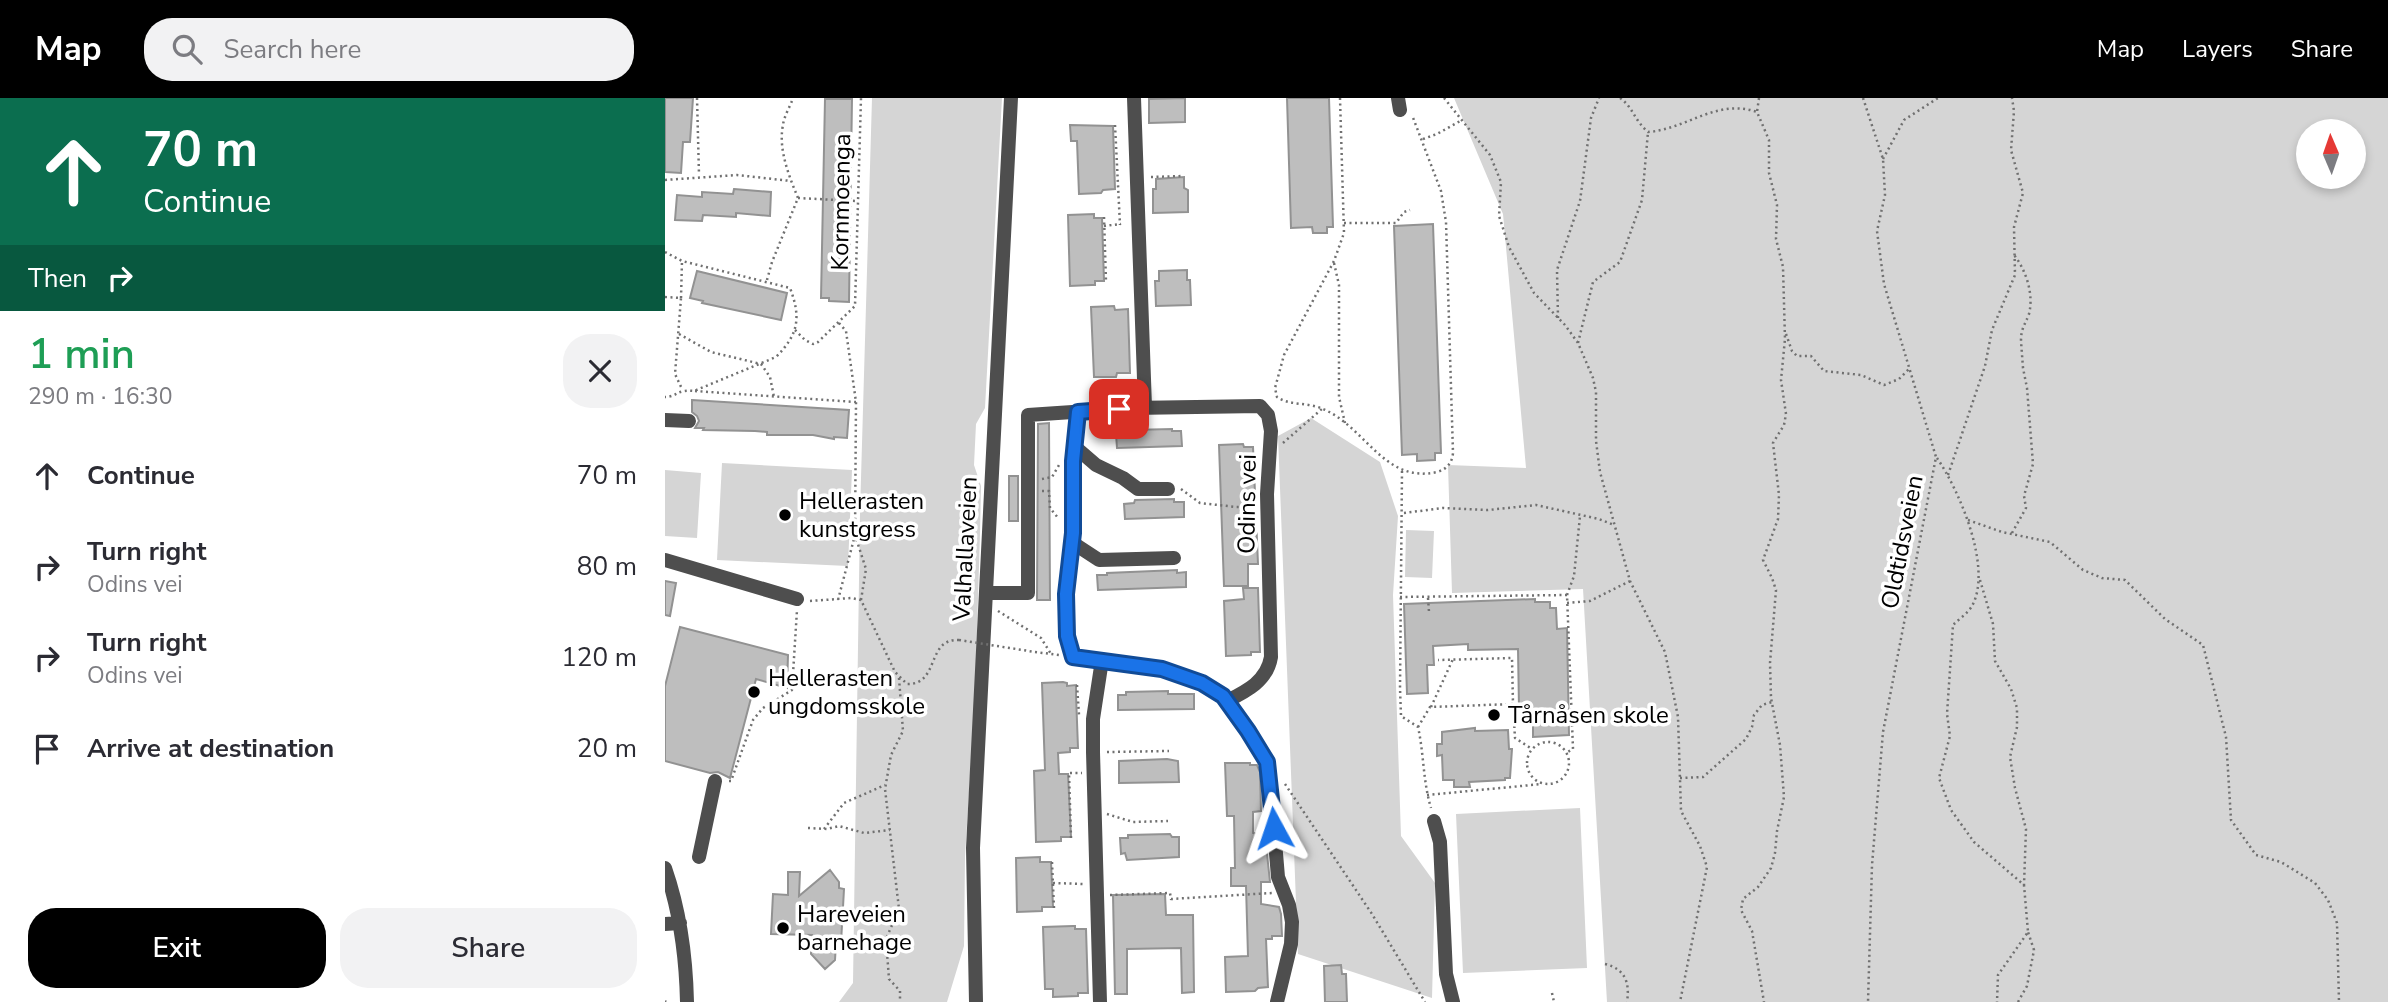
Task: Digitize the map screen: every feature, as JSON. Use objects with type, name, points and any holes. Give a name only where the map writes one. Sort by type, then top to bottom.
[{"type":"street","name":"Valhallaveien","points":[[976,1002],[973,859],[1011,98]]},
{"type":"street","points":[[1134,98],[1145,407]]},
{"type":"street","name":"Odins vei","points":[[1028,485],[1028,415],[1145,407],[1260,406],[1266,411],[1270,419],[1267,494],[1271,661],[1258,682],[1227,701]]},
{"type":"street","points":[[1078,412],[1073,454],[1073,543],[1066,594],[1067,636],[1073,657],[1135,664],[1177,673],[1209,687],[1227,701],[1262,752],[1269,771],[1277,877],[1290,911],[1292,936],[1277,1002]]},
{"type":"street","points":[[665,420],[689,421]]},
{"type":"street","points":[[1073,454],[1123,478],[1139,490],[1168,489]]},
{"type":"street","points":[[986,593],[1028,593],[1028,485]]},
{"type":"street","points":[[1073,543],[1099,560],[1174,558]]},
{"type":"street","points":[[665,560],[797,599]]},
{"type":"street","points":[[1100,1002],[1093,719],[1102,660]]},
{"type":"street","points":[[699,857],[715,781]]},
{"type":"street","points":[[1434,821],[1440,842],[1446,974],[1453,1002]]},
{"type":"street","points":[[665,868],[672,924],[686,970],[687,1002]]},
{"type":"path","points":[[697,98],[699,176]]},
{"type":"path","points":[[767,281],[772,261],[798,198],[785,163],[782,135],[783,123],[793,98]]},
{"type":"path","name":"Kornmoenga","points":[[839,323],[855,306],[861,98]]},
{"type":"path","points":[[1340,98],[1344,223],[1341,244],[1284,355],[1275,388],[1277,397],[1284,402],[1323,408],[1345,423],[1391,465],[1402,471],[1427,474],[1443,470],[1451,463],[1453,453],[1445,212],[1441,191],[1423,139],[1413,116],[1399,104]]},
{"type":"path","points":[[1444,98],[1485,146],[1499,175],[1499,216],[1509,247],[1534,293],[1578,343],[1595,385],[1597,457],[1630,581],[1661,641],[1667,662],[1678,717],[1683,817],[1700,846],[1707,867],[1680,1002]]},
{"type":"path","points":[[1558,318],[1557,270],[1580,201],[1591,118],[1599,98]]},
{"type":"path","points":[[1620,98],[1629,104],[1636,121],[1649,132],[1664,131],[1700,113],[1728,105],[1744,105],[1757,112]]},
{"type":"path","points":[[1759,98],[1757,112],[1769,140],[1769,173],[1778,217],[1776,239],[1783,267],[1785,331],[1781,380],[1786,414],[1784,425],[1773,443],[1779,495],[1778,519],[1763,560],[1776,590],[1770,663],[1784,797],[1777,831],[1776,853],[1771,868],[1758,887],[1743,899],[1741,910],[1752,931],[1764,1002]]},
{"type":"path","name":"Oldtidsveien","points":[[1863,98],[1883,159],[1885,195],[1877,231],[1884,284],[1935,457],[1883,732],[1872,865],[1868,1002]]},
{"type":"path","points":[[1883,159],[1904,120],[1938,98]]},
{"type":"path","points":[[1948,475],[1985,366],[1992,330],[2015,275],[2014,228],[2023,193],[2011,150],[2014,111],[2012,98]]},
{"type":"path","points":[[1423,139],[1462,120]]},
{"type":"path","points":[[1115,125],[1120,225]]},
{"type":"path","points":[[1578,343],[1593,282],[1619,262],[1642,200],[1649,132]]},
{"type":"path","points":[[665,180],[737,175],[791,181]]},
{"type":"path","points":[[1137,177],[1182,176]]},
{"type":"path","points":[[798,198],[859,201]]},
{"type":"path","points":[[1344,223],[1395,223],[1403,212],[1410,210]]},
{"type":"path","points":[[1104,217],[1106,282]]},
{"type":"path","points":[[1104,226],[1139,223]]},
{"type":"path","points":[[665,252],[682,261],[790,288],[798,309],[795,330],[785,348],[776,357],[694,391]]},
{"type":"path","points":[[2012,534],[2027,508],[2024,496],[2031,478],[2033,454],[2021,341],[2021,329],[2029,313],[2030,299],[2022,265],[2014,255]]},
{"type":"path","points":[[682,261],[675,374],[682,389]]},
{"type":"path","points":[[1333,261],[1339,285],[1339,400],[1345,423]]},
{"type":"path","points":[[665,297],[681,298]]},
{"type":"path","points":[[795,330],[804,340],[813,344],[839,323],[846,331],[853,365],[856,402],[855,535],[838,600]]},
{"type":"path","points":[[1785,331],[1792,351],[1797,356],[1811,356],[1823,371],[1861,375],[1884,385],[1899,379],[1909,369]]},
{"type":"path","points":[[679,334],[711,352],[761,364],[772,383],[773,397]]},
{"type":"path","points":[[665,397],[682,389],[856,402]]},
{"type":"path","points":[[1270,456],[1323,408]]},
{"type":"path","points":[[1028,485],[1050,478],[1061,462],[1073,454]]},
{"type":"path","points":[[1935,457],[1948,475],[1968,520],[1980,579],[1993,624],[1995,661],[2011,689],[2017,708],[2017,727],[2010,757],[2026,829],[2024,885],[2028,932],[2034,950],[2027,986],[2018,1002]]},
{"type":"path","points":[[1402,471],[1401,716],[1418,727]]},
{"type":"path","points":[[1028,485],[1049,491],[1050,509],[1064,524],[1073,527]]},
{"type":"path","points":[[1168,489],[1184,489],[1196,501],[1203,503],[1245,507]]},
{"type":"path","points":[[1403,513],[1443,508],[1488,510],[1537,505],[1614,525]]},
{"type":"path","points":[[1566,753],[1573,750],[1567,594],[1574,576],[1580,515]]},
{"type":"path","points":[[1968,520],[2012,534],[2050,542],[2083,570],[2102,578],[2125,580],[2165,619],[2203,645],[2226,737],[2231,820],[2256,855],[2281,862],[2315,883],[2328,900],[2337,923],[2339,1002]]},
{"type":"path","points":[[855,535],[866,569],[861,600],[899,678],[904,731],[891,755],[885,785],[899,909],[885,939],[889,979],[900,991],[900,1002]]},
{"type":"path","points":[[1980,579],[1972,606],[1953,625],[1947,714],[1950,736],[1939,778],[1951,810],[1974,842],[2024,885]]},
{"type":"path","points":[[1567,603],[1590,601],[1611,593],[1630,581]]},
{"type":"path","points":[[1400,597],[1567,594]]},
{"type":"path","points":[[1428,597],[1429,612]]},
{"type":"path","points":[[715,781],[731,781],[753,720],[763,708],[792,690],[797,599],[861,600]]},
{"type":"path","points":[[899,678],[907,684],[921,681],[931,670],[937,651],[942,644],[950,640],[1051,654],[1041,638],[994,609]]},
{"type":"path","points":[[1434,821],[1427,795],[1424,754],[1418,727],[1453,659]]},
{"type":"path","points":[[1438,660],[1511,659],[1515,738],[1532,749]]},
{"type":"path","points":[[1680,778],[1703,777],[1746,739],[1754,715],[1762,705],[1772,702]]},
{"type":"path","points":[[1430,707],[1513,704]]},
{"type":"path","points":[[1427,795],[1550,784],[1563,778],[1569,766],[1566,753],[1551,742],[1538,744],[1532,749],[1527,762],[1531,776],[1543,784]]},
{"type":"path","points":[[1093,752],[1169,751]]},
{"type":"path","points":[[1269,771],[1290,791],[1425,1002]]},
{"type":"path","points":[[1071,838],[1069,773],[1093,772]]},
{"type":"path","points":[[824,829],[844,803],[885,785]]},
{"type":"path","points":[[1094,810],[1133,822],[1168,821]]},
{"type":"path","points":[[808,828],[839,826],[864,833],[890,830]]},
{"type":"path","points":[[1052,862],[1054,908]]},
{"type":"path","points":[[1053,883],[1131,896],[1170,893],[1171,899],[1255,896],[1282,889]]},
{"type":"path","points":[[1997,1002],[1999,975],[2028,932]]},
{"type":"path","points":[[1605,964],[1622,972],[1629,989],[1627,1002]]},
{"type":"path","points":[[1552,993],[1554,1002]]},
{"type":"shaded area","points":[[872,98],[1002,98],[985,408],[976,424],[974,465],[981,486],[975,695],[965,857],[964,946],[947,1002],[839,1002],[853,983],[860,513]]},
{"type":"shaded area","points":[[1454,98],[2388,98],[2388,1002],[1607,1002],[1583,589],[1452,593],[1448,465],[1526,468],[1503,214]]},
{"type":"shaded area","points":[[1311,418],[1380,462],[1398,516],[1393,595],[1401,836],[1435,883],[1432,998],[1298,954],[1278,436]]},
{"type":"shaded area","name":"Hellerasten kunstgress","points":[[722,463],[852,470],[848,566],[717,560]]},
{"type":"shaded area","points":[[665,470],[701,473],[697,538],[665,536]]},
{"type":"shaded area","points":[[1406,530],[1434,531],[1432,578],[1405,577]]},
{"type":"shaded area","points":[[1580,808],[1587,968],[1463,973],[1456,814]]},
{"type":"building","points":[[665,98],[693,98],[690,142],[683,142],[681,173],[665,172]]},
{"type":"building","points":[[1185,98],[1185,122],[1149,123],[1149,99]]},
{"type":"building","points":[[1287,98],[1329,98],[1333,227],[1327,227],[1327,233],[1313,233],[1312,227],[1291,228]]},
{"type":"building","points":[[825,99],[852,99],[849,302],[821,298]]},
{"type":"building","points":[[1070,125],[1113,126],[1115,189],[1079,194],[1077,141],[1071,141]]},
{"type":"building","points":[[1184,177],[1184,188],[1188,190],[1188,212],[1153,213],[1153,189],[1156,189],[1156,179]]},
{"type":"building","points":[[734,189],[771,192],[770,216],[736,213],[736,217],[703,215],[702,221],[675,220],[677,195],[702,197],[702,192],[733,194]]},
{"type":"building","points":[[1094,214],[1094,218],[1102,218],[1104,281],[1095,281],[1095,285],[1070,286],[1068,215]]},
{"type":"building","points":[[1433,224],[1441,453],[1435,453],[1435,460],[1417,461],[1417,454],[1402,455],[1394,226]]},
{"type":"building","points":[[1187,270],[1191,305],[1156,306],[1155,281],[1159,281],[1159,271]]},
{"type":"building","points":[[697,271],[787,293],[781,320],[690,298]]},
{"type":"building","points":[[1114,306],[1115,310],[1128,309],[1130,373],[1117,373],[1116,377],[1094,377],[1091,307]]},
{"type":"building","points":[[692,400],[849,410],[847,438],[703,430],[704,428],[695,428],[699,421],[692,412]]},
{"type":"building","points":[[1049,423],[1050,600],[1037,600],[1038,424]]},
{"type":"building","points":[[1131,430],[1181,431],[1182,446],[1117,448],[1116,434],[1131,433]]},
{"type":"building","points":[[1243,444],[1244,447],[1253,447],[1255,493],[1245,494],[1246,518],[1256,517],[1258,564],[1248,564],[1248,586],[1224,586],[1219,445]]},
{"type":"building","points":[[1009,476],[1018,476],[1018,521],[1009,521]]},
{"type":"building","points":[[1174,499],[1174,502],[1184,502],[1184,517],[1125,519],[1124,504],[1134,503],[1135,500]]},
{"type":"building","points":[[1177,570],[1177,573],[1186,572],[1186,587],[1098,590],[1097,575]]},
{"type":"building","points":[[665,581],[676,583],[670,616],[665,615]]},
{"type":"building","points":[[1243,588],[1258,588],[1260,652],[1226,656],[1224,601],[1244,599]]},
{"type":"building","points":[[1535,599],[1535,602],[1550,602],[1550,608],[1556,608],[1557,629],[1567,628],[1569,735],[1533,737],[1533,725],[1526,725],[1525,709],[1519,709],[1518,649],[1468,650],[1468,644],[1433,646],[1434,665],[1427,665],[1428,693],[1407,694],[1404,604]]},
{"type":"building","points":[[680,627],[788,655],[787,688],[756,679],[730,778],[718,772],[710,773],[665,761],[665,686]]},
{"type":"building","points":[[1042,683],[1067,683],[1067,686],[1076,685],[1078,748],[1058,753],[1059,774],[1068,774],[1071,837],[1061,837],[1061,841],[1036,842],[1034,771],[1045,770]]},
{"type":"building","points":[[1168,691],[1168,694],[1194,694],[1194,709],[1118,710],[1118,695],[1126,695],[1126,692]]},
{"type":"building","points":[[1475,728],[1475,731],[1508,730],[1509,749],[1512,749],[1510,778],[1469,782],[1470,787],[1454,787],[1454,780],[1443,780],[1442,755],[1437,756],[1437,744],[1442,744],[1442,732]]},
{"type":"building","points":[[1119,761],[1178,761],[1179,782],[1119,783]]},
{"type":"building","points":[[1225,763],[1250,763],[1257,765],[1260,772],[1261,811],[1253,812],[1253,833],[1265,835],[1270,882],[1261,882],[1261,904],[1279,907],[1281,914],[1282,936],[1266,939],[1268,987],[1255,991],[1226,992],[1225,957],[1248,956],[1246,886],[1231,886],[1231,868],[1235,868],[1234,816],[1227,816]]},
{"type":"building","points":[[1170,834],[1172,837],[1179,837],[1179,857],[1127,860],[1125,853],[1121,854],[1120,838],[1128,838],[1128,835]]},
{"type":"building","points":[[1040,857],[1040,862],[1051,862],[1053,907],[1042,907],[1042,911],[1017,912],[1016,858]]},
{"type":"building","points":[[830,870],[839,882],[839,888],[844,889],[841,943],[836,943],[835,960],[825,969],[811,954],[812,935],[771,934],[773,894],[788,895],[788,872],[800,872],[799,896]]},
{"type":"building","points":[[1165,894],[1166,915],[1193,915],[1194,992],[1182,993],[1181,948],[1127,949],[1127,994],[1115,994],[1113,895]]},
{"type":"building","points":[[1075,926],[1075,929],[1086,929],[1088,993],[1053,997],[1053,989],[1045,989],[1043,927]]},
{"type":"building","points":[[1341,965],[1342,974],[1346,974],[1347,1002],[1325,1002],[1324,966]]},
{"type":"place","name":"Hellerasten kunstgress","points":[[785,515]]},
{"type":"place","name":"Hellerasten ungdomsskole","points":[[754,692]]},
{"type":"place","name":"Tårnåsen skole","points":[[1494,715]]},
{"type":"place","name":"Hareveien barnehage","points":[[783,928]]},
{"type":"route","points":[[1119,409],[1078,412],[1072,486],[1073,543],[1066,594],[1067,636],[1073,657],[1162,669],[1202,683],[1223,696],[1267,762],[1274,828]]}]
